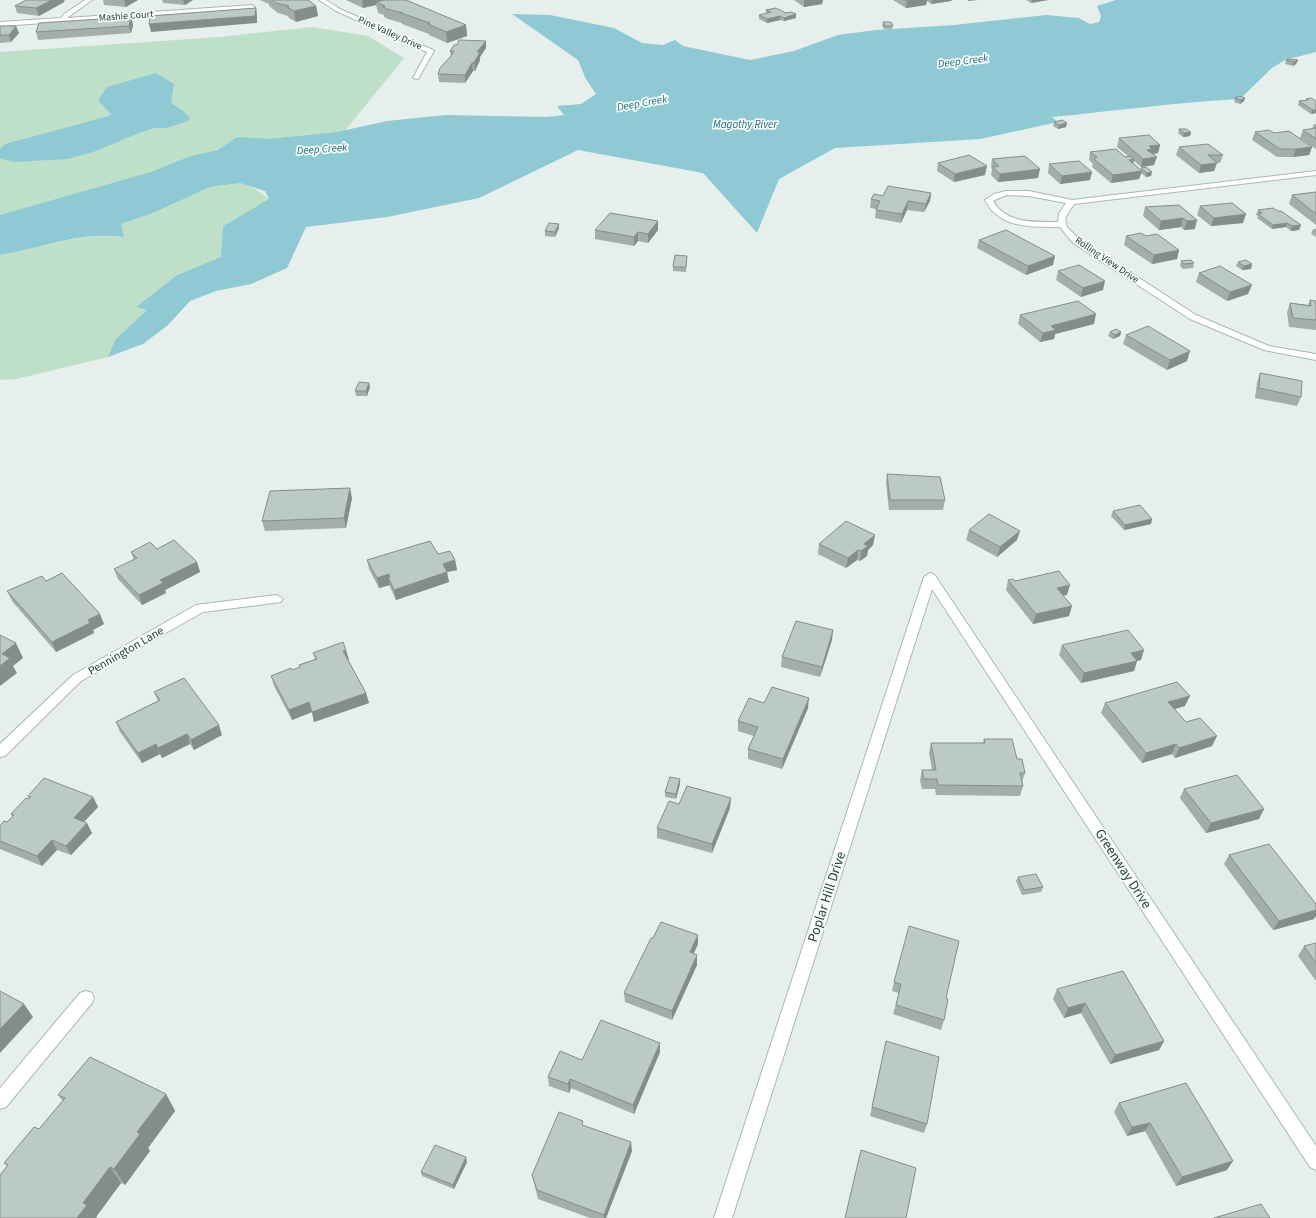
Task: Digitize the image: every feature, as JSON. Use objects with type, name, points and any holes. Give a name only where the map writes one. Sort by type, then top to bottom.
[{"type":"street","points":[[62,21],[66,15],[90,0]]},
{"type":"street","name":"Pine Valley Drive","points":[[322,0],[338,10],[431,51],[416,78]]},
{"type":"street","points":[[210,10],[215,1]]},
{"type":"street","name":"Mashie Court","points":[[0,24],[252,7]]},
{"type":"street","points":[[1072,202],[1063,212],[1062,225],[1021,222],[999,216],[991,207],[989,200],[1001,193],[1013,193],[1040,195],[1072,202],[1312,173],[1316,178]]},
{"type":"street","name":"Rolling View Drive","points":[[1062,225],[1076,241],[1192,317],[1267,348],[1316,357]]},
{"type":"street","name":"Greenway Drive","points":[[930,577],[1316,1161]]},
{"type":"street","name":"Poplar Hill Drive","points":[[723,1218],[930,577]]},
{"type":"street","name":"Pennington Lane","points":[[0,752],[77,678],[200,608],[277,599]]},
{"type":"street","points":[[0,1101],[86,998]]},
{"type":"green space","points":[[312,27],[368,36],[404,58],[340,137],[134,179],[0,216],[0,52],[220,37]]},
{"type":"green space","points":[[240,183],[251,186],[269,199],[223,226],[222,257],[177,275],[136,307],[148,310],[115,340],[108,357],[16,379],[0,380],[0,255],[77,239],[107,236],[123,237],[121,224],[153,213],[210,187]]},
{"type":"water","name":"Magothy River","points":[[1116,0],[1316,0],[1316,52],[1285,60],[1272,68],[1240,99],[1169,104],[1052,117],[1058,122],[980,139],[835,148],[779,179],[757,233],[703,173],[578,150],[479,198],[387,217],[306,227],[287,268],[251,284],[216,291],[190,301],[168,325],[143,344],[108,357],[115,340],[147,310],[136,307],[177,275],[221,257],[223,226],[269,199],[265,191],[240,183],[210,187],[153,213],[121,224],[124,237],[92,236],[76,238],[0,255],[0,215],[151,172],[191,156],[218,150],[237,137],[270,139],[337,132],[387,121],[446,115],[547,117],[564,115],[557,106],[581,104],[596,94],[586,79],[578,60],[512,14],[550,15],[614,28],[642,43],[663,45],[675,40],[683,46],[750,60],[794,51],[838,35],[876,30],[954,25],[1046,15],[1079,18],[1090,24],[1099,22],[1101,16],[1097,6]]},
{"type":"water","points":[[156,73],[174,84],[171,103],[182,110],[190,118],[188,121],[167,128],[154,128],[93,152],[67,159],[13,162],[0,158],[0,149],[5,144],[109,116],[111,114],[98,100],[107,87]]},
{"type":"building","points":[[26,0],[52,0],[36,8],[15,6]]},
{"type":"building","points":[[273,0],[308,0],[316,6],[294,11],[287,7],[289,6],[276,3]]},
{"type":"building","points":[[385,0],[406,0],[466,25],[446,32],[428,24],[430,23],[387,9],[382,6],[385,6],[376,2]]},
{"type":"building","points":[[256,8],[255,16],[149,24],[150,16]]},
{"type":"building","points":[[776,8],[786,13],[791,12],[796,14],[784,18],[780,16],[767,19],[759,15],[771,12],[766,10]]},
{"type":"building","points":[[131,17],[129,26],[36,32],[39,23]]},
{"type":"building","points":[[883,22],[891,22],[893,26],[885,26]]},
{"type":"building","points":[[0,26],[16,26],[9,35],[0,35]]},
{"type":"building","points":[[459,40],[486,41],[477,52],[480,52],[465,75],[438,74],[440,68],[454,51],[450,51],[454,45],[457,45]]},
{"type":"building","points":[[1286,60],[1298,60],[1294,62]]},
{"type":"building","points":[[1239,96],[1245,98],[1241,100],[1235,98]]},
{"type":"building","points":[[1311,98],[1316,101],[1316,110],[1313,110],[1299,101],[1308,100],[1306,99]]},
{"type":"building","points":[[1062,120],[1067,123],[1059,125],[1054,122]]},
{"type":"building","points":[[1316,128],[1316,139],[1303,130]]},
{"type":"building","points":[[1179,129],[1186,129],[1191,132],[1184,133]]},
{"type":"building","points":[[1269,130],[1274,133],[1289,131],[1312,147],[1280,149],[1255,132]]},
{"type":"building","points":[[1149,135],[1160,145],[1149,146],[1152,149],[1147,150],[1157,157],[1143,159],[1119,138]]},
{"type":"building","points":[[1208,144],[1223,155],[1208,155],[1217,163],[1201,165],[1179,147]]},
{"type":"building","points":[[1116,149],[1125,157],[1130,156],[1134,159],[1129,160],[1142,171],[1113,175],[1094,159],[1097,157],[1090,152]]},
{"type":"building","points":[[969,155],[987,166],[955,174],[938,163]]},
{"type":"building","points":[[1025,156],[1040,169],[1000,174],[993,167],[999,166],[992,159]]},
{"type":"building","points":[[1079,161],[1092,172],[1062,176],[1049,164]]},
{"type":"building","points":[[1146,167],[1152,172],[1147,173],[1141,168]]},
{"type":"building","points":[[888,186],[931,193],[926,204],[908,201],[902,214],[876,210],[880,201],[871,199],[874,194],[883,196]]},
{"type":"building","points":[[1316,192],[1316,214],[1292,195]]},
{"type":"building","points":[[1232,203],[1246,214],[1214,218],[1200,206]]},
{"type":"building","points":[[1179,205],[1197,220],[1187,221],[1183,218],[1161,221],[1145,207]]},
{"type":"building","points":[[1273,208],[1281,211],[1301,225],[1292,226],[1287,223],[1273,225],[1258,214],[1262,213],[1258,210]]},
{"type":"building","points":[[610,213],[658,221],[648,234],[638,232],[634,237],[595,230]]},
{"type":"building","points":[[549,223],[559,224],[555,232],[545,231]]},
{"type":"building","points":[[1006,230],[1055,256],[1028,266],[979,240]]},
{"type":"building","points":[[1141,233],[1146,236],[1157,234],[1179,250],[1154,255],[1126,236]]},
{"type":"building","points":[[675,255],[687,256],[686,267],[673,267]]},
{"type":"building","points":[[1191,260],[1194,263],[1184,264],[1181,261]]},
{"type":"building","points":[[1246,260],[1252,264],[1244,266],[1238,262]]},
{"type":"building","points":[[1079,265],[1105,281],[1083,288],[1058,271]]},
{"type":"building","points":[[1220,266],[1252,285],[1230,292],[1199,273]]},
{"type":"building","points":[[1310,300],[1316,301],[1316,320],[1293,318],[1290,303],[1311,306]]},
{"type":"building","points":[[1078,301],[1096,314],[1051,326],[1056,330],[1043,333],[1020,315]]},
{"type":"building","points":[[1148,326],[1190,351],[1170,360],[1126,335]]},
{"type":"building","points":[[1116,329],[1121,332],[1115,335],[1110,332]]},
{"type":"building","points":[[1260,373],[1302,381],[1301,397],[1259,388]]},
{"type":"building","points":[[359,382],[369,383],[366,391],[355,391]]},
{"type":"building","points":[[887,474],[940,477],[945,500],[890,500]]},
{"type":"building","points":[[350,488],[344,518],[262,521],[270,491]]},
{"type":"building","points":[[1140,505],[1152,519],[1125,525],[1113,511]]},
{"type":"building","points":[[989,514],[1020,531],[1000,547],[969,530]]},
{"type":"building","points":[[846,521],[875,535],[864,544],[868,546],[861,551],[858,550],[848,558],[819,544]]},
{"type":"building","points":[[174,540],[197,562],[160,580],[163,583],[139,595],[114,569],[137,558],[131,552],[150,542],[157,549]]},
{"type":"building","points":[[430,541],[438,554],[450,551],[455,560],[443,564],[447,572],[394,590],[388,577],[390,577],[389,574],[377,578],[367,560]]},
{"type":"building","points":[[1059,571],[1070,585],[1057,588],[1072,606],[1036,614],[1008,580],[1013,579],[1015,581]]},
{"type":"building","points":[[62,573],[100,614],[88,620],[90,623],[52,642],[7,591],[42,576],[46,581]]},
{"type":"building","points":[[796,621],[833,630],[822,667],[782,657]]},
{"type":"building","points":[[1128,630],[1144,650],[1131,653],[1137,661],[1084,673],[1062,645]]},
{"type":"building","points":[[0,635],[16,643],[2,654],[10,658],[0,666]]},
{"type":"building","points":[[343,642],[346,650],[343,651],[366,693],[312,712],[309,702],[289,710],[271,676],[291,668],[292,670],[300,667],[299,665],[317,659],[313,653]]},
{"type":"building","points":[[184,678],[219,725],[191,740],[187,734],[158,748],[156,744],[138,753],[116,722],[160,700],[154,692]]},
{"type":"building","points":[[1177,682],[1190,696],[1168,702],[1186,722],[1200,718],[1217,736],[1179,748],[1176,744],[1146,753],[1105,703]]},
{"type":"building","points":[[772,687],[809,698],[783,759],[748,749],[758,727],[738,721],[749,698],[764,703]]},
{"type":"building","points":[[984,739],[1012,739],[1017,759],[1022,759],[1025,773],[1020,773],[1023,786],[938,785],[937,779],[924,779],[922,770],[936,770],[931,743],[985,743]]},
{"type":"building","points":[[1237,775],[1264,809],[1211,823],[1184,789]]},
{"type":"building","points":[[670,777],[680,779],[676,794],[665,792]]},
{"type":"building","points":[[44,778],[93,797],[74,818],[87,823],[66,846],[52,840],[37,856],[0,841],[0,826],[4,821],[7,822],[14,815],[11,814],[26,798],[28,799],[31,797],[28,796]]},
{"type":"building","points":[[687,786],[731,798],[712,844],[657,828],[669,801],[679,804]]},
{"type":"building","points":[[1269,844],[1316,904],[1316,910],[1279,921],[1229,855]]},
{"type":"building","points":[[1036,874],[1043,887],[1024,890],[1018,877]]},
{"type":"building","points":[[661,922],[698,935],[690,952],[697,955],[672,1011],[624,993],[651,938],[653,938]]},
{"type":"building","points":[[909,926],[959,941],[946,998],[948,999],[944,1020],[896,1005],[901,984],[894,982]]},
{"type":"building","points":[[1316,943],[1316,963],[1304,946]]},
{"type":"building","points":[[1123,971],[1164,1041],[1115,1055],[1085,1003],[1068,1008],[1057,989]]},
{"type":"building","points":[[0,991],[24,1004],[0,1029]]},
{"type":"building","points":[[601,1020],[660,1043],[633,1105],[570,1079],[568,1084],[548,1077],[560,1051],[582,1060]]},
{"type":"building","points":[[886,1041],[939,1057],[927,1124],[872,1107]]},
{"type":"building","points":[[90,1057],[166,1094],[137,1132],[140,1134],[114,1169],[110,1167],[83,1203],[87,1205],[77,1218],[0,1218],[0,1175],[8,1165],[4,1163],[34,1127],[39,1129],[65,1098],[58,1095]]},
{"type":"building","points":[[1186,1083],[1233,1161],[1182,1177],[1150,1123],[1132,1127],[1119,1103]]},
{"type":"building","points":[[559,1112],[583,1121],[582,1125],[631,1142],[604,1215],[537,1190],[532,1175]]},
{"type":"building","points":[[435,1145],[466,1157],[453,1185],[421,1172]]},
{"type":"building","points":[[861,1150],[916,1168],[906,1218],[845,1218]]},
{"type":"building","points":[[1261,1204],[1270,1218],[1214,1218]]},
{"type":"water label","name":"Deep Creek","points":[[963,61]]},
{"type":"water label","name":"Deep Creek","points":[[642,103]]},
{"type":"water label","name":"Deep Creek","points":[[322,149]]}]
